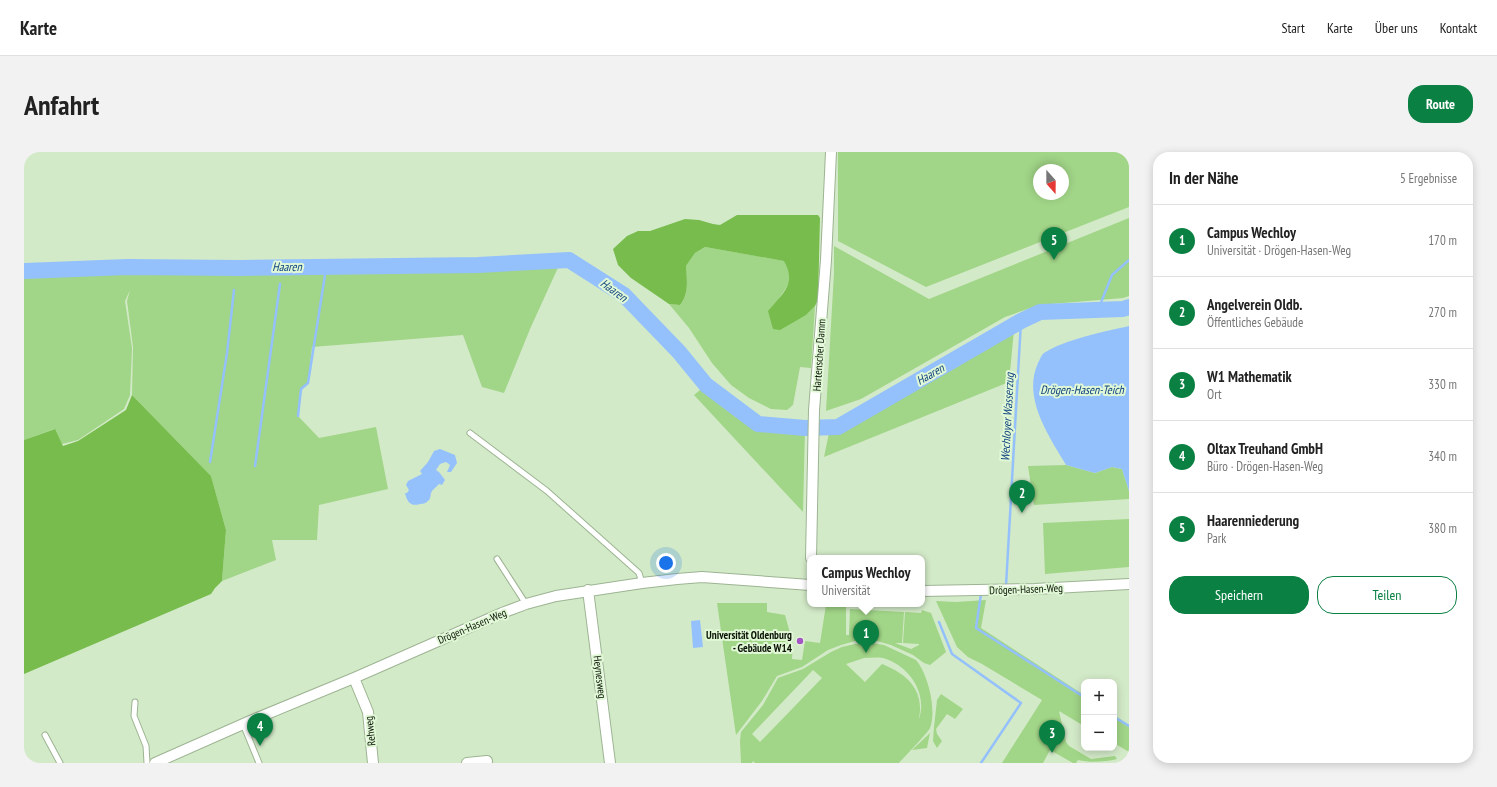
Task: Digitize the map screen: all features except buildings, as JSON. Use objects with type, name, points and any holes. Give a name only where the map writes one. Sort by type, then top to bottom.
[{"type":"street","name":"Hartenscher Damm","points":[[811,555],[814,412],[826,260],[831,152]]},
{"type":"street","name":"Drögen-Hasen-Weg","points":[[155,763],[243,724],[354,678],[489,618],[526,604],[588,590],[702,577],[807,584]]},
{"type":"street","name":"Drögen-Hasen-Weg","points":[[925,591],[1035,589],[1129,584]]},
{"type":"street","name":"Heynesweg","points":[[588,590],[610,763]]},
{"type":"street","name":"Rehweg","points":[[354,678],[368,712],[373,763]]},
{"type":"street","points":[[466,763],[487,761]]},
{"type":"lane","points":[[470,433],[547,491],[639,573],[642,583]]},
{"type":"lane","points":[[497,559],[526,604]]},
{"type":"lane","points":[[135,702],[134,716],[146,746],[146,763]]},
{"type":"lane","points":[[243,724],[259,763]]},
{"type":"lane","points":[[45,735],[60,763]]},
{"type":"green space","points":[[838,152],[1129,152],[1129,207],[926,287],[838,241]]},
{"type":"green space","points":[[737,215],[818,215],[820,218],[818,300],[815,306],[806,315],[780,330],[773,329],[768,311],[783,293],[789,282],[788,269],[784,261],[705,247],[695,253],[686,266],[686,292],[680,305],[669,304],[631,278],[618,265],[613,249],[627,236],[638,231],[650,231],[685,219],[699,220],[720,225]]},
{"type":"green space","points":[[1129,218],[1129,296],[1123,298],[1039,305],[1005,317],[861,399],[826,411],[834,273],[834,246],[929,299]]},
{"type":"green space","points":[[705,247],[785,261],[790,280],[780,297],[796,320],[806,315],[815,306],[811,368],[800,367],[793,405],[787,410],[771,409],[749,398],[731,385],[712,363],[689,328],[669,304],[680,305],[683,301],[687,287],[686,266],[695,253]]},
{"type":"green space","points":[[561,261],[530,329],[504,393],[482,387],[463,335],[312,347],[308,383],[301,389],[298,416],[319,438],[376,427],[388,489],[319,505],[317,540],[272,540],[276,560],[222,581],[226,530],[211,476],[132,395],[133,347],[127,301],[130,290],[125,301],[132,348],[130,395],[124,409],[78,440],[62,444],[54,429],[24,440],[24,278],[135,274],[138,267],[239,268]]},
{"type":"green space","points":[[1014,330],[1009,382],[824,457],[829,433],[849,428]]},
{"type":"green space","points":[[706,385],[758,424],[805,428],[803,512],[694,395]]},
{"type":"green space","points":[[132,395],[211,476],[226,530],[222,581],[211,594],[24,674],[24,440],[55,429],[63,446],[78,441],[126,410]]},
{"type":"green space","points":[[1066,465],[1095,473],[1112,467],[1122,469],[1129,491],[1129,499],[1034,505],[1028,466]]},
{"type":"green space","points":[[1129,519],[1129,567],[1045,574],[1043,523]]},
{"type":"green space","points":[[986,600],[981,628],[1081,693],[1081,724],[1059,711],[1066,742],[1069,746],[1091,759],[1115,756],[1117,759],[1098,762],[1078,760],[1076,763],[1073,763],[1050,750],[1043,763],[1002,763],[1042,700],[968,657],[957,647],[936,601],[956,602]]},
{"type":"green space","points":[[717,603],[767,603],[767,612],[785,615],[793,644],[792,659],[802,660],[805,641],[820,643],[826,607],[846,607],[846,635],[849,635],[850,609],[904,612],[902,643],[895,643],[911,649],[919,644],[903,643],[905,612],[921,613],[922,610],[931,613],[946,652],[930,665],[891,645],[877,641],[855,641],[841,645],[828,650],[802,667],[777,676],[762,701],[736,735]]},
{"type":"green space","points":[[871,643],[884,645],[916,660],[928,683],[932,702],[932,720],[930,728],[899,763],[755,763],[753,761],[752,763],[741,763],[741,732],[763,705],[778,678],[803,669],[842,647]],"holes":[[[864,658],[883,658],[892,662],[908,673],[914,681],[921,699],[921,709],[919,719],[920,710],[917,693],[914,687],[903,675],[882,664],[865,682],[846,664]],[[813,670],[822,678],[760,742],[752,734]]]},
{"type":"green space","points":[[941,694],[963,709],[955,719],[947,714],[936,729],[937,734],[942,741],[937,748],[933,741],[934,727],[937,700]]},
{"type":"green space","points":[[1117,717],[1129,725],[1129,752],[1117,745]]},
{"type":"green space","points":[[930,733],[927,748],[912,750]]},
{"type":"water","name":"Drögen-Hasen-Teich","points":[[1129,326],[1129,491],[1122,469],[1112,467],[1095,473],[1066,465],[1045,429],[1035,403],[1033,390],[1034,376],[1041,356],[1044,353],[1063,344],[1096,333]]},
{"type":"water","points":[[440,449],[455,455],[457,463],[451,472],[447,472],[450,465],[446,462],[440,464],[436,470],[445,480],[442,485],[439,484],[432,491],[430,499],[426,503],[414,505],[410,503],[405,493],[409,490],[406,485],[408,481],[422,474],[420,471],[428,462],[434,451]]},
{"type":"water","points":[[700,620],[703,647],[693,648],[691,621]]},
{"type":"waterway","name":"Haaren","points":[[24,271],[127,267],[239,268],[478,265],[569,260],[624,295],[679,352],[706,385],[758,424],[805,428],[838,427],[1021,321],[1040,312],[1123,309],[1129,307]]},
{"type":"waterway","points":[[1098,310],[1112,275],[1129,260]]},
{"type":"waterway","points":[[298,416],[301,389],[308,383],[325,275]]},
{"type":"waterway","points":[[255,466],[280,284]]},
{"type":"waterway","points":[[210,462],[227,353],[234,290]]},
{"type":"waterway","name":"Wechloyer Wasserzug","points":[[1006,586],[1021,321]]},
{"type":"waterway","name":"Wechloyer Wasserzug","points":[[981,594],[976,628],[1081,695]]},
{"type":"waterway","points":[[939,622],[952,654],[1021,703],[981,763]]},
{"type":"waterway","name":"Wechloyer Wasserzug","points":[[1117,719],[1129,726]]},
{"type":"place","name":"Haarenniederung","points":[[1054,260]]},
{"type":"place","name":"Angelverein Oldb.","points":[[1022,513]]},
{"type":"place","name":"Universität Oldenburg - Gebäude W14","points":[[800,641]]},
{"type":"place","name":"Campus Wechloy","points":[[866,653]]},
{"type":"place","name":"Oltax Treuhand GmbH","points":[[260,746]]},
{"type":"place","name":"W1 Mathematik","points":[[1052,753]]}]
